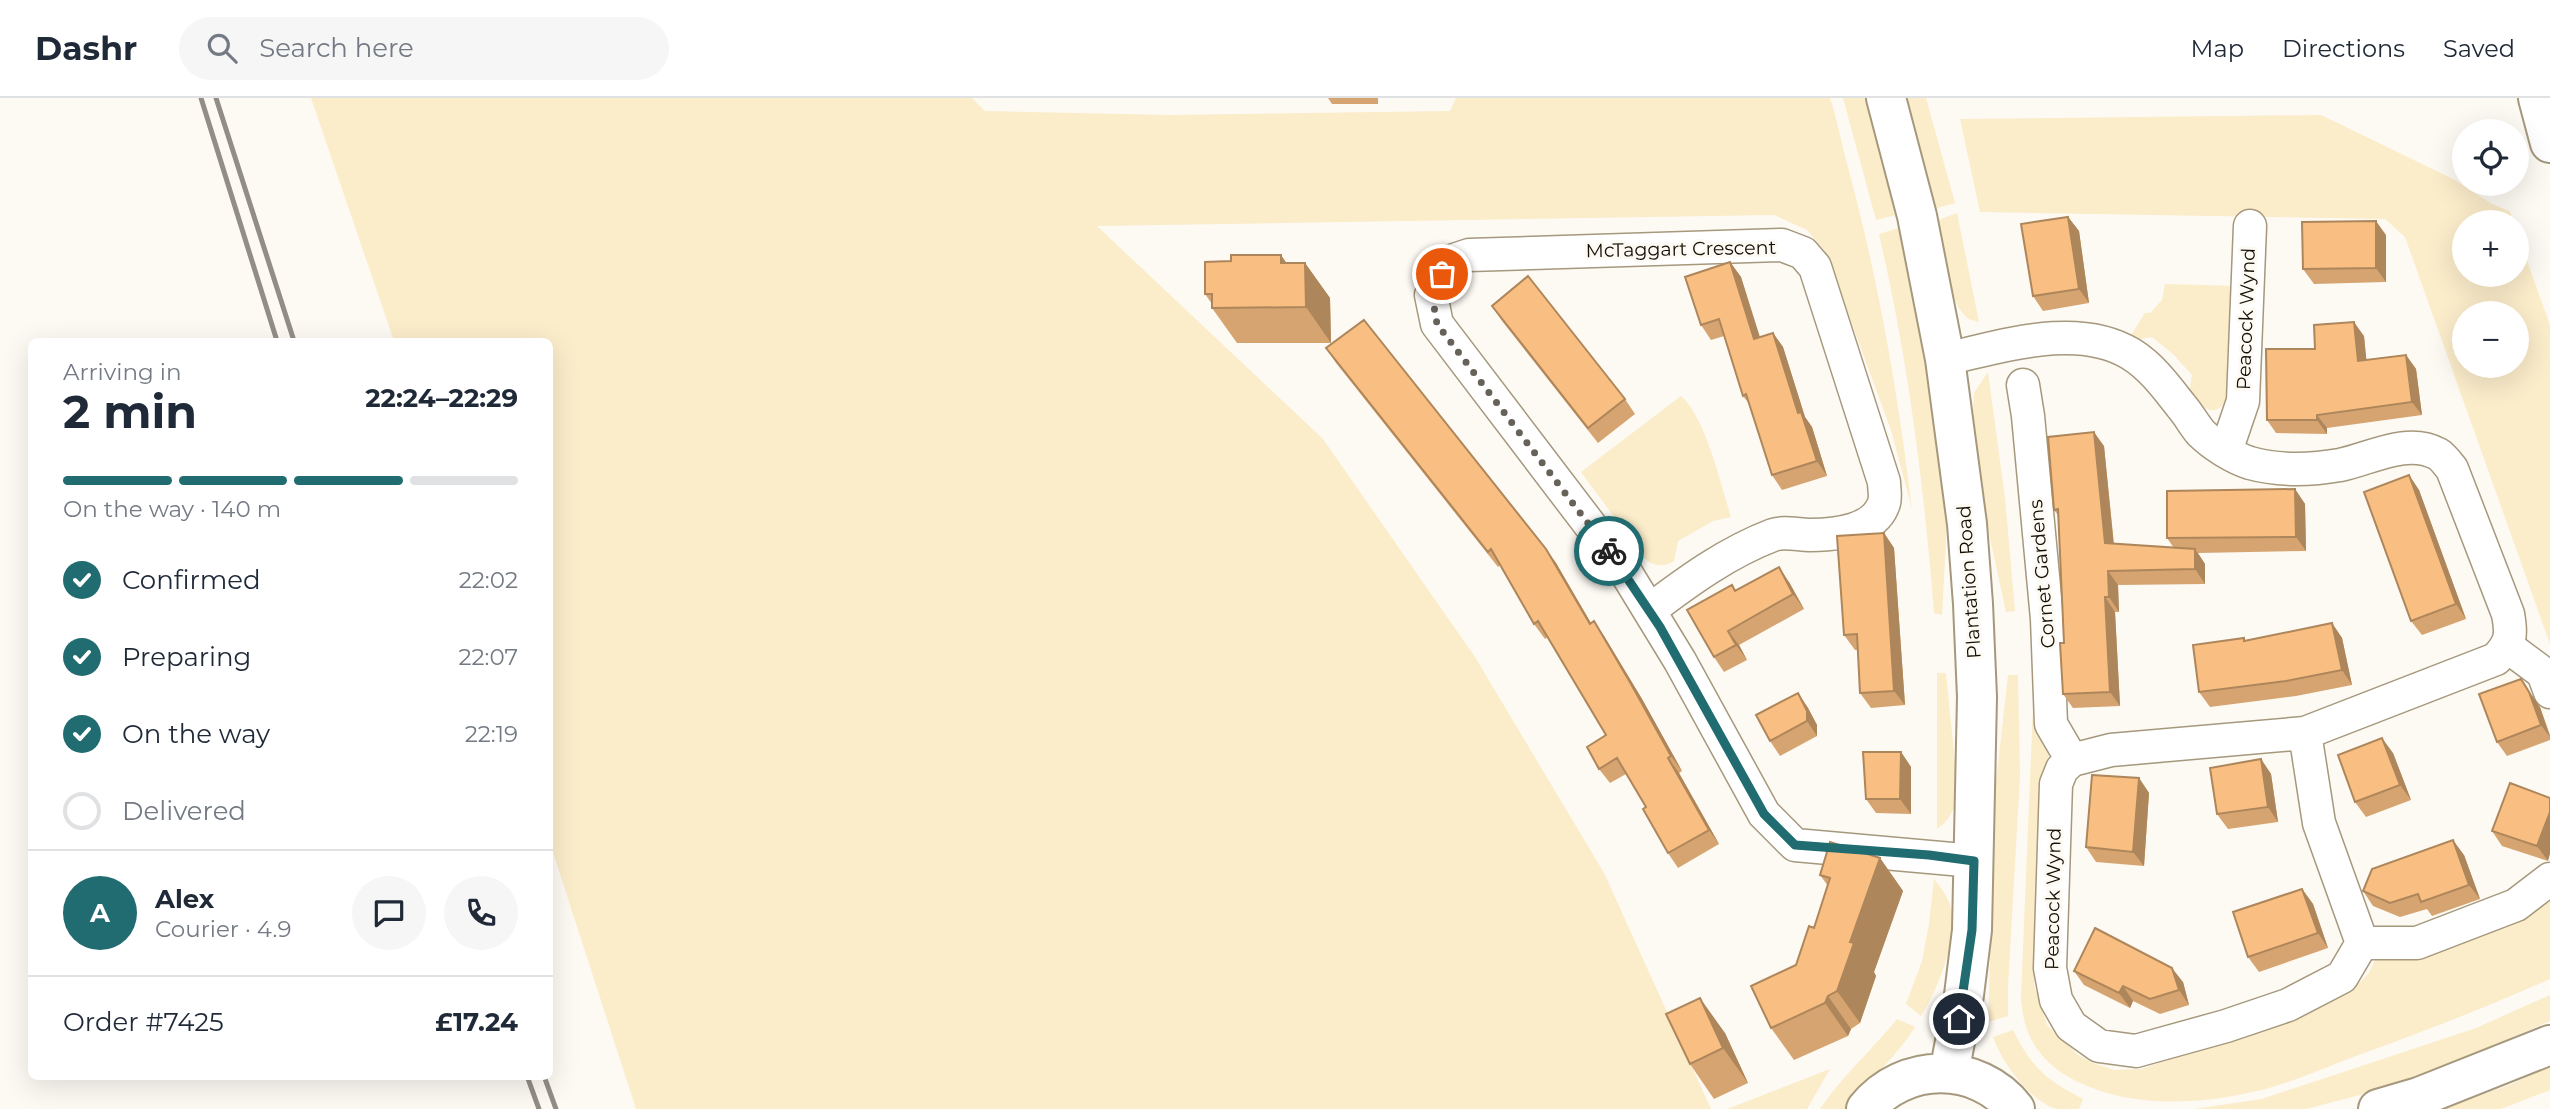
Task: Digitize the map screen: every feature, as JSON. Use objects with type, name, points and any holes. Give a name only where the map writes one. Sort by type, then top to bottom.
[{"type":"street","name":"Plantation Road","points":[[1886,98],[1917,216],[1945,359],[1965,511],[1973,604],[1977,697],[1972,930],[1964,995],[1949,1073]]},
{"type":"street","points":[[2538,98],[2550,143]]},
{"type":"street","name":"Peacock Wynd","points":[[2226,451],[2243,401],[2250,226]]},
{"type":"street","name":"McTaggart Crescent","points":[[1650,610],[1722,560],[1776,533],[1838,534],[1870,521],[1877,516],[1885,501],[1884,482],[1815,267],[1803,253],[1782,245],[1468,255],[1451,261],[1432,295],[1437,324],[1625,572],[1650,610],[1764,814],[1795,845],[1974,861]]},
{"type":"street","points":[[1945,359],[2059,337],[2105,343],[2131,354],[2156,374],[2200,432],[2226,451],[2249,463],[2287,469],[2341,464],[2404,447],[2438,454],[2452,469],[2508,614],[2511,632],[2508,647],[2496,659],[2305,733],[2111,750],[2072,760]]},
{"type":"street","name":"Cornet Gardens","points":[[2023,385],[2047,619],[2051,724],[2072,760]]},
{"type":"street","points":[[2508,647],[2543,673],[2550,692]]},
{"type":"street","points":[[2305,733],[2319,823],[2362,943],[2417,943],[2516,905],[2550,879]]},
{"type":"street","name":"Peacock Wynd","points":[[2072,760],[2062,769],[2056,785],[2050,968],[2056,1000],[2071,1026],[2099,1046],[2136,1051],[2288,1005],[2342,977],[2362,943]]},
{"type":"street","points":[[2378,1109],[2419,1097],[2550,1045]]},
{"type":"street","points":[[1866,1109],[1892,1085],[1921,1074],[1949,1073],[1989,1084],[2007,1098],[2015,1109]]},
{"type":"shaded area","points":[[311,98],[972,98],[985,111],[1171,115],[1450,111],[1456,98],[1830,98],[1860,213],[1878,297],[1894,381],[1912,509],[1891,430],[1825,251],[1807,230],[1774,215],[1097,226],[1323,439],[1475,657],[1604,873],[1711,1109],[636,1109],[553,852],[553,338],[393,338]]},
{"type":"shaded area","points":[[1843,98],[1865,98],[1896,215],[1876,220]]},
{"type":"shaded area","points":[[1905,98],[1926,98],[1955,203],[1934,209]]},
{"type":"shaded area","points":[[2321,115],[2452,179],[2452,196],[2480,196],[2507,210],[2452,210],[2452,287],[2529,287],[2529,266],[2550,325],[2550,644],[2455,378],[2529,378],[2529,301],[2452,301],[2452,369],[2405,237],[2385,219],[1980,212],[1960,119]]},
{"type":"shaded area","points":[[1957,213],[1979,322],[1969,319],[1962,311],[1947,273],[1938,220]]},
{"type":"shaded area","points":[[1899,228],[1932,401],[1947,522],[1942,615],[1934,613],[1914,423],[1879,234]]},
{"type":"shaded area","points":[[2165,284],[2238,286],[2231,390],[2218,409],[2207,409],[2189,393],[2192,375],[2174,355],[2152,337],[2135,340],[2130,337],[2145,313],[2150,313],[2162,300]]},
{"type":"shaded area","points":[[1988,372],[2005,498],[2015,611],[2006,612],[1986,520],[1973,411],[1974,393]]},
{"type":"shaded area","points":[[1681,396],[1698,419],[1705,435],[1731,517],[1713,521],[1678,541],[1674,561],[1652,564],[1645,559],[1581,472]]},
{"type":"shaded area","points":[[1937,673],[1946,673],[1958,792],[1951,813],[1937,829]]},
{"type":"shaded area","points":[[2008,675],[2018,675],[2020,777],[2008,1016],[1988,1022],[1996,782]]},
{"type":"shaded area","points":[[2033,707],[2045,737],[2048,753],[2046,772],[2039,790],[2034,985],[2047,1025],[2078,1055],[2093,1063],[2114,1070],[2141,1069],[2289,1020],[2352,990],[2369,973],[2377,956],[2550,893],[2550,979],[2414,1035],[2271,1088],[2208,1100],[2157,1101],[2108,1093],[2084,1085],[2062,1073],[2037,1049],[2027,1031],[2022,1009]]},
{"type":"shaded area","points":[[1934,879],[1943,890],[1952,913],[1951,938],[1944,966],[1921,1016],[1906,1004],[1922,961]]},
{"type":"shaded area","points":[[2550,995],[2550,1021],[2403,1084],[2306,1109],[2194,1109],[2262,1099],[2476,1028]]},
{"type":"shaded area","points":[[1897,1019],[1915,1027],[1891,1059],[1847,1109],[1820,1109],[1838,1085]]},
{"type":"shaded area","points":[[2013,1030],[2041,1072],[2083,1099],[2079,1109],[2057,1109],[2047,1105],[2036,1098],[2018,1079],[2003,1058],[1993,1037]]},
{"type":"shaded area","points":[[2550,1065],[2550,1090],[2501,1109],[2441,1109],[2512,1084]]},
{"type":"shaded area","points":[[1830,1069],[1807,1109],[1727,1109]]},
{"type":"building","points":[[2068,217],[2079,289],[2033,296],[2021,224]]},
{"type":"building","points":[[2376,221],[2376,268],[2303,269],[2302,222]]},
{"type":"building","points":[[1231,255],[1281,255],[1281,263],[1305,263],[1306,307],[1212,308],[1212,294],[1205,294],[1205,262],[1231,261]]},
{"type":"building","points":[[1730,262],[1754,339],[1773,333],[1798,413],[1801,412],[1817,461],[1772,475],[1719,319],[1701,325],[1685,277]]},
{"type":"building","points":[[1528,276],[1625,399],[1588,428],[1492,306]]},
{"type":"building","points":[[1364,320],[1546,549],[1590,624],[1594,621],[1631,684],[1671,756],[1668,758],[1709,830],[1668,853],[1643,809],[1646,807],[1617,758],[1599,769],[1587,747],[1606,735],[1538,621],[1534,624],[1491,549],[1488,552],[1326,348]]},
{"type":"building","points":[[2354,322],[2358,361],[2406,355],[2412,402],[2317,415],[2317,420],[2267,420],[2266,349],[2315,349],[2314,325]]},
{"type":"building","points":[[2094,432],[2105,543],[2195,549],[2195,569],[2108,571],[2109,597],[2105,597],[2110,692],[2063,694],[2060,643],[2064,643],[2058,509],[2054,510],[2048,437]]},
{"type":"building","points":[[2409,475],[2456,604],[2411,621],[2364,492]]},
{"type":"building","points":[[2295,489],[2296,537],[2167,538],[2167,491]]},
{"type":"building","points":[[1884,533],[1894,691],[1860,693],[1857,634],[1844,635],[1837,536]]},
{"type":"building","points":[[1779,567],[1793,594],[1728,631],[1736,645],[1714,657],[1687,610],[1732,585],[1735,591]]},
{"type":"building","points":[[2332,623],[2342,670],[2286,681],[2199,692],[2193,645],[2244,638],[2244,641]]},
{"type":"building","points":[[2521,679],[2529,692],[2541,725],[2497,742],[2479,694]]},
{"type":"building","points":[[1798,693],[1807,711],[1807,721],[1770,741],[1756,715]]},
{"type":"building","points":[[2382,738],[2400,785],[2355,802],[2338,755]]},
{"type":"building","points":[[1863,752],[1901,752],[1900,799],[1866,799]]},
{"type":"building","points":[[2261,759],[2268,807],[2217,814],[2210,768]]},
{"type":"building","points":[[2092,775],[2139,778],[2133,852],[2086,847]]},
{"type":"building","points":[[2510,783],[2550,798],[2550,812],[2537,846],[2492,831]]},
{"type":"building","points":[[2453,840],[2469,885],[2421,902],[2418,894],[2390,903],[2363,891],[2372,869]]},
{"type":"building","points":[[1830,842],[1880,858],[1850,942],[1854,943],[1837,991],[1828,996],[1825,1003],[1771,1028],[1751,986],[1796,965],[1809,926],[1814,928],[1830,878],[1820,875]]},
{"type":"building","points":[[2302,889],[2318,933],[2248,957],[2233,912]]},
{"type":"building","points":[[2095,928],[2172,968],[2179,990],[2150,999],[2123,986],[2119,993],[2074,971]]},
{"type":"building","points":[[1700,998],[1723,1048],[1690,1064],[1666,1014]]},
{"type":"railway","points":[[201,98],[276,338]]},
{"type":"railway","points":[[216,98],[293,338]]},
{"type":"railway","points":[[528,1080],[539,1109]]},
{"type":"railway","points":[[545,1080],[556,1109]]},
{"type":"way so far","points":[[1442,274],[1432,295],[1437,324],[1609,551]]},
{"type":"route","points":[[1609,551],[1650,610],[1764,814],[1795,845],[1974,861],[1972,930],[1959,1019]]}]
